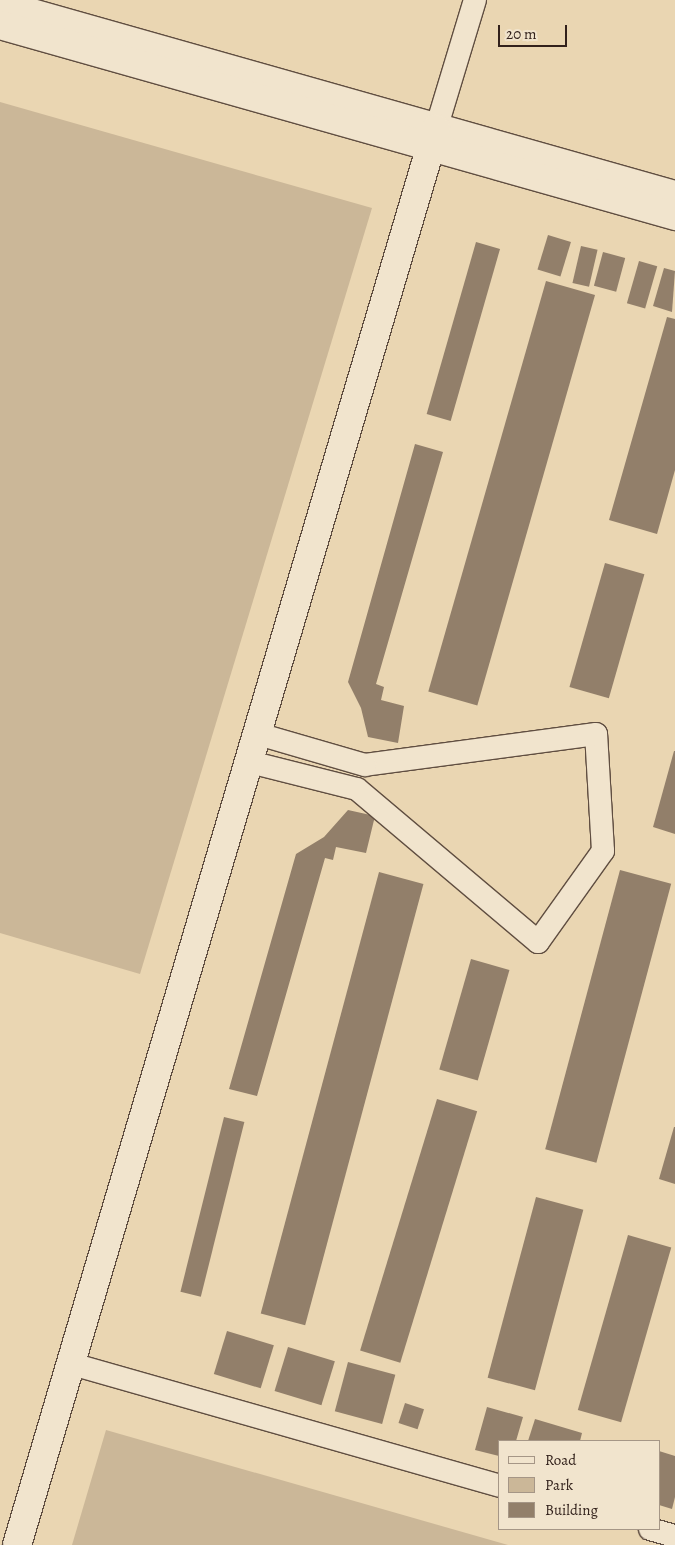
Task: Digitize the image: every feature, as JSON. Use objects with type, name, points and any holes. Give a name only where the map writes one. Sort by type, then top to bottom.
[{"type":"street","points":[[17,1545],[475,0]]},
{"type":"street","points":[[0,4],[434,138],[675,216]]},
{"type":"street","points":[[0,25],[434,138],[675,195]]},
{"type":"street","points":[[250,762],[358,789],[538,942],[603,851],[596,734],[365,765],[258,734]]},
{"type":"street","points":[[72,1364],[498,1486]]},
{"type":"street","points":[[654,1530],[675,1536]]},
{"type":"green space","points":[[0,102],[372,208],[140,974],[0,933]]},
{"type":"green space","points":[[106,1430],[508,1545],[72,1545]]},
{"type":"building","points":[[548,235],[571,242],[560,276],[537,269]]},
{"type":"building","points":[[476,242],[500,249],[451,421],[427,414]]},
{"type":"building","points":[[581,246],[598,250],[589,287],[572,283]]},
{"type":"building","points":[[603,252],[625,258],[616,292],[594,286]]},
{"type":"building","points":[[639,261],[657,266],[645,309],[627,303]]},
{"type":"building","points":[[664,268],[675,271],[672,312],[653,306]]},
{"type":"building","points":[[546,281],[595,295],[477,706],[428,691]]},
{"type":"building","points":[[667,317],[675,319],[675,470],[657,534],[609,520]]},
{"type":"building","points":[[415,444],[443,452],[376,684],[384,687],[381,700],[404,706],[398,743],[368,737],[361,708],[348,682]]},
{"type":"building","points":[[605,563],[644,574],[609,698],[569,687]]},
{"type":"building","points":[[675,751],[675,834],[653,827]]},
{"type":"building","points":[[348,810],[375,816],[366,853],[336,847],[333,860],[325,858],[257,1096],[229,1089],[296,854],[324,837]]},
{"type":"building","points":[[620,870],[671,884],[596,1163],[545,1149]]},
{"type":"building","points":[[379,872],[423,884],[305,1325],[261,1313]]},
{"type":"building","points":[[471,959],[509,970],[478,1081],[439,1070]]},
{"type":"building","points":[[437,1099],[477,1111],[400,1363],[360,1351]]},
{"type":"building","points":[[224,1117],[244,1122],[201,1297],[180,1292]]},
{"type":"building","points":[[675,1127],[675,1184],[659,1179]]},
{"type":"building","points":[[536,1197],[583,1210],[535,1390],[488,1378]]},
{"type":"building","points":[[628,1235],[671,1247],[621,1422],[578,1410]]},
{"type":"building","points":[[227,1331],[274,1345],[261,1388],[214,1374]]},
{"type":"building","points":[[288,1347],[335,1361],[321,1405],[275,1391]]},
{"type":"building","points":[[348,1362],[395,1375],[382,1424],[335,1411]]},
{"type":"building","points":[[405,1403],[424,1409],[418,1429],[399,1423]]},
{"type":"building","points":[[487,1407],[523,1417],[516,1440],[498,1440],[498,1456],[475,1450]]},
{"type":"building","points":[[535,1419],[582,1433],[580,1440],[528,1440]]},
{"type":"building","points":[[660,1451],[675,1456],[675,1497],[672,1509],[660,1505]]}]
